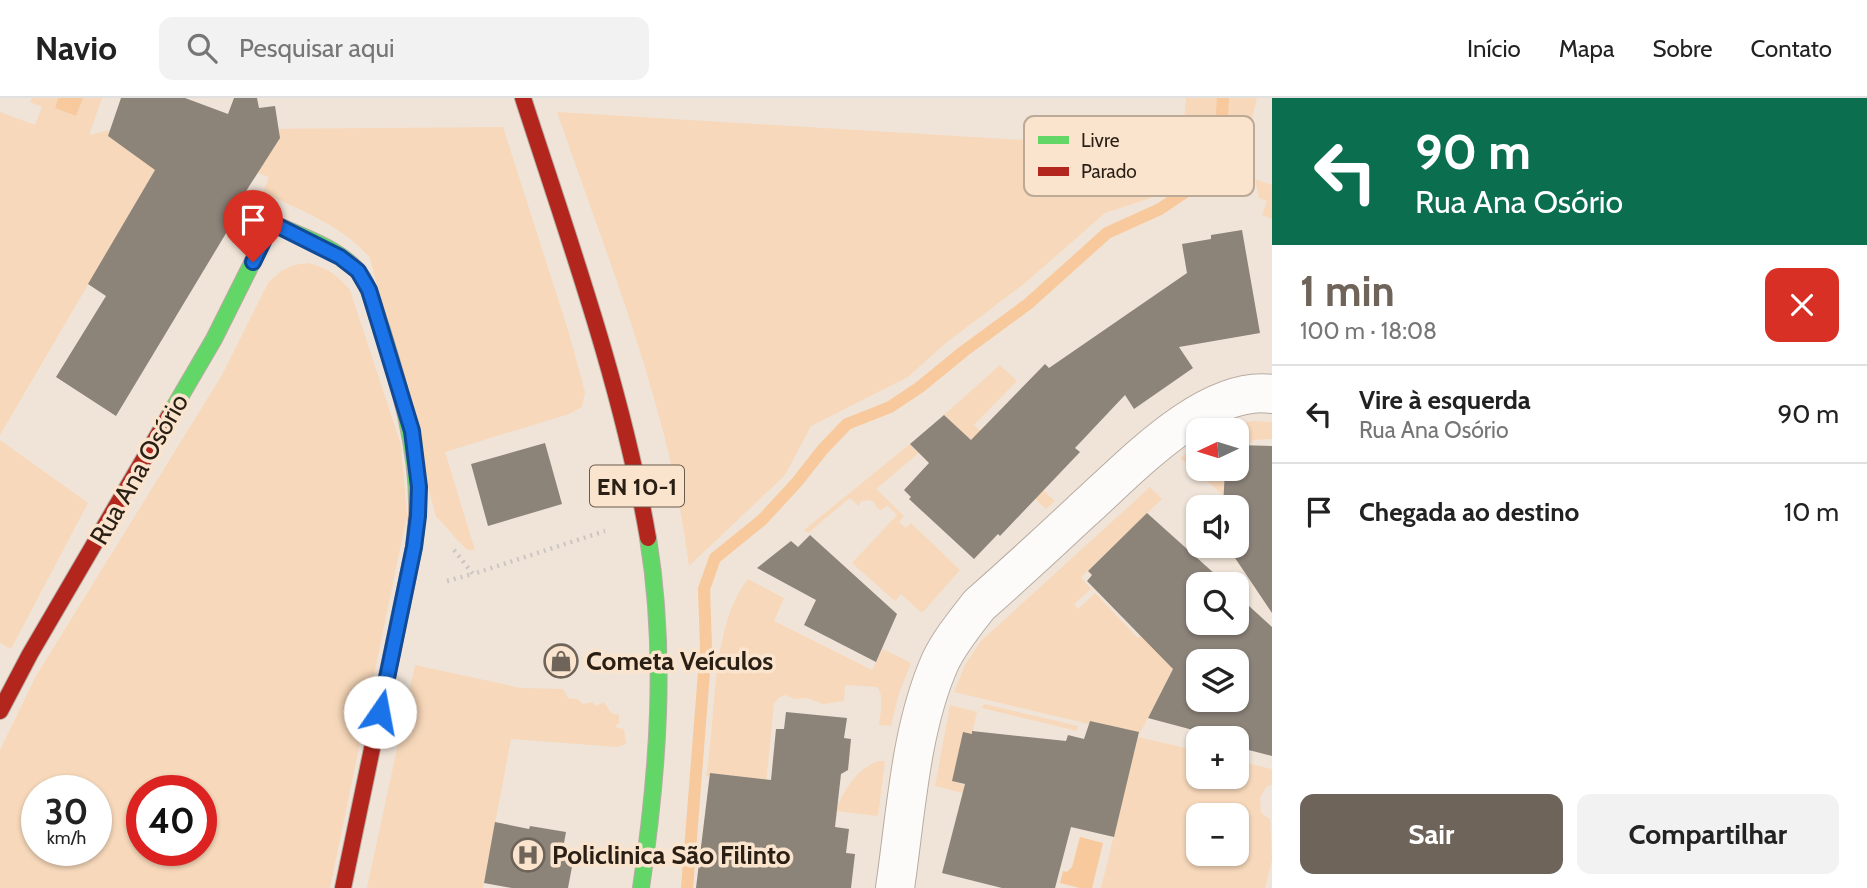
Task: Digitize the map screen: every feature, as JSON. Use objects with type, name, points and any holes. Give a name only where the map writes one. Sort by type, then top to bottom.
[{"type":"street","name":"EN 10-1","points":[[523,98],[602,340],[630,447],[650,550],[658,653],[656,757],[641,888]]},
{"type":"street","name":"Rua Ana Osório","points":[[0,712],[30,653],[208,351],[272,223],[340,257],[358,271],[369,290],[412,431],[419,487],[418,516]]},
{"type":"street","points":[[895,888],[918,729],[928,692],[941,661],[959,630],[979,605],[1163,437],[1215,406],[1241,396],[1272,394]]},
{"type":"street","points":[[343,888],[414,547],[418,516]]},
{"type":"path","points":[[418,516],[444,536],[473,574],[604,531],[645,522]]},
{"type":"shaded area","points":[[32,98],[58,98],[55,108],[76,116],[83,98],[102,98],[89,135],[110,130],[503,127],[585,392],[582,407],[569,414],[445,452],[475,550],[468,550],[436,517],[370,258],[347,236],[263,192],[269,177],[195,150],[155,170],[0,435],[0,112],[35,125],[42,107],[30,102]]},
{"type":"shaded area","points":[[58,98],[83,98],[76,116],[55,108]]},
{"type":"shaded area","points":[[1186,98],[1257,98],[1253,116],[1184,116]]},
{"type":"shaded area","points":[[557,112],[1024,140],[1024,196],[1153,196],[1105,213],[1025,283],[947,342],[908,377],[811,426],[785,475],[689,566],[675,484],[653,394],[628,313]]},
{"type":"shaded area","points":[[1255,179],[1272,185],[1272,219],[1262,215],[1267,201],[1259,198]]},
{"type":"shaded area","points":[[308,263],[332,273],[350,290],[401,445],[407,515],[330,888],[0,888],[0,750],[36,676],[222,375],[268,283],[281,271]]},
{"type":"shaded area","points":[[1000,365],[1017,381],[974,425],[1055,501],[1046,509],[944,415]]},
{"type":"shaded area","points":[[1250,422],[1272,422],[1272,439],[1253,440],[1250,444]]},
{"type":"shaded area","points":[[0,440],[88,503],[11,649],[0,643]]},
{"type":"shaded area","points":[[910,444],[919,453],[876,489],[904,516],[899,522],[906,528],[911,523],[960,570],[922,613],[901,594],[895,601],[852,563],[897,515],[887,505],[882,510],[868,500],[861,501],[859,506],[850,498],[808,533],[804,530]]},
{"type":"shaded area","points":[[1207,481],[1224,481],[1224,484],[1232,485],[1230,495],[1223,495]]},
{"type":"shaded area","points":[[1150,487],[1162,499],[1081,577],[1091,589],[1074,604],[1078,609],[1095,593],[1138,638],[1140,636],[1144,639],[1164,619],[1186,583],[1186,626],[1173,669],[1140,733],[1090,721],[1089,724],[954,692],[965,665],[981,641]]},
{"type":"shaded area","points":[[748,579],[784,598],[774,621],[872,670],[883,649],[911,663],[899,693],[891,726],[879,725],[881,700],[877,687],[845,685],[844,701],[823,704],[807,698],[795,699],[785,695],[778,698],[774,704],[764,802],[749,778],[712,773],[711,776],[706,776],[721,647],[736,599]]},
{"type":"shaded area","points":[[415,665],[521,688],[563,689],[568,698],[577,699],[583,704],[592,702],[596,706],[604,702],[611,713],[619,715],[619,723],[615,727],[624,729],[626,744],[617,747],[511,739],[483,888],[367,888]]},
{"type":"shaded area","points":[[984,704],[1078,726],[1077,731],[982,708]]},
{"type":"shaded area","points":[[950,705],[977,712],[972,734],[963,733],[952,781],[966,785],[1121,805],[1138,737],[1186,748],[1186,789],[1249,789],[1249,764],[1272,769],[1272,785],[1267,786],[1260,798],[1261,813],[1270,819],[1272,860],[1265,888],[1101,888],[1115,831],[935,786]]},
{"type":"shaded area","points":[[878,761],[885,761],[878,816],[804,807],[837,806],[858,774]]},
{"type":"shaded area","points":[[1080,837],[1103,843],[1092,888],[1060,883],[1063,871],[1067,872],[1072,867]]},
{"type":"building","points":[[121,98],[185,98],[228,114],[234,98],[257,98],[259,108],[275,106],[280,138],[227,221],[231,225],[116,416],[56,377],[106,296],[88,284],[155,170],[108,136]]},
{"type":"building","points":[[1242,230],[1260,333],[1179,347],[1193,368],[1134,409],[1125,395],[1075,448],[1080,452],[1000,536],[998,534],[974,559],[909,499],[911,497],[904,490],[929,463],[910,444],[944,415],[971,440],[1045,364],[1049,368],[1187,273],[1182,244],[1211,239],[1211,235]]},
{"type":"building","points":[[545,443],[562,504],[488,526],[471,464]]},
{"type":"building","points":[[1250,445],[1272,446],[1272,613],[1249,579],[1249,572],[1244,572],[1235,558],[1249,558],[1249,495],[1224,495],[1224,481],[1250,481]]},
{"type":"building","points":[[1147,513],[1186,548],[1186,558],[1197,558],[1213,572],[1186,572],[1186,635],[1249,635],[1249,606],[1272,627],[1272,756],[1249,750],[1249,726],[1186,726],[1186,728],[1148,718],[1173,669],[1087,581],[1092,575],[1088,571]]},
{"type":"building","points":[[810,535],[897,614],[876,662],[804,625],[816,600],[757,568],[791,541],[798,547]]},
{"type":"building","points":[[786,712],[847,718],[844,738],[851,739],[848,770],[841,774],[835,827],[849,829],[846,853],[855,854],[851,888],[696,888],[710,773],[771,780],[776,729],[784,729]]},
{"type":"building","points":[[1090,721],[1139,732],[1114,837],[1071,827],[1055,888],[1002,888],[942,873],[965,784],[952,781],[963,732],[1066,741],[1068,735],[1084,739]]},
{"type":"building","name":"Policlinica São Filinto","points":[[495,822],[529,829],[530,826],[566,832],[562,854],[574,856],[568,888],[512,888],[484,883]]},
{"type":"waterway","points":[[1222,116],[1223,98]]},
{"type":"waterway","points":[[687,888],[706,647],[704,589],[715,558],[762,520],[847,424],[890,407],[920,387],[1028,304],[1107,233],[1160,209],[1179,196]]},
{"type":"traffic: fast","points":[[169,416],[214,339],[272,223],[338,254],[356,269],[365,282],[388,350],[407,420],[415,467],[417,515]]},
{"type":"traffic: fast","points":[[641,888],[656,757],[659,669],[654,581],[648,538]]},
{"type":"traffic: jam","points":[[523,98],[609,371],[648,538]]},
{"type":"traffic: jam","points":[[0,711],[30,654],[169,416]]},
{"type":"traffic: jam","points":[[343,888],[414,547],[417,515]]},
{"type":"place","name":"Cometa Veículos","points":[[561,661]]},
{"type":"place","name":"Policlinica São Filinto","points":[[528,855]]},
{"type":"route","points":[[253,262],[272,223],[340,257],[358,271],[369,290],[412,431],[419,487],[418,516],[380,712]]}]
